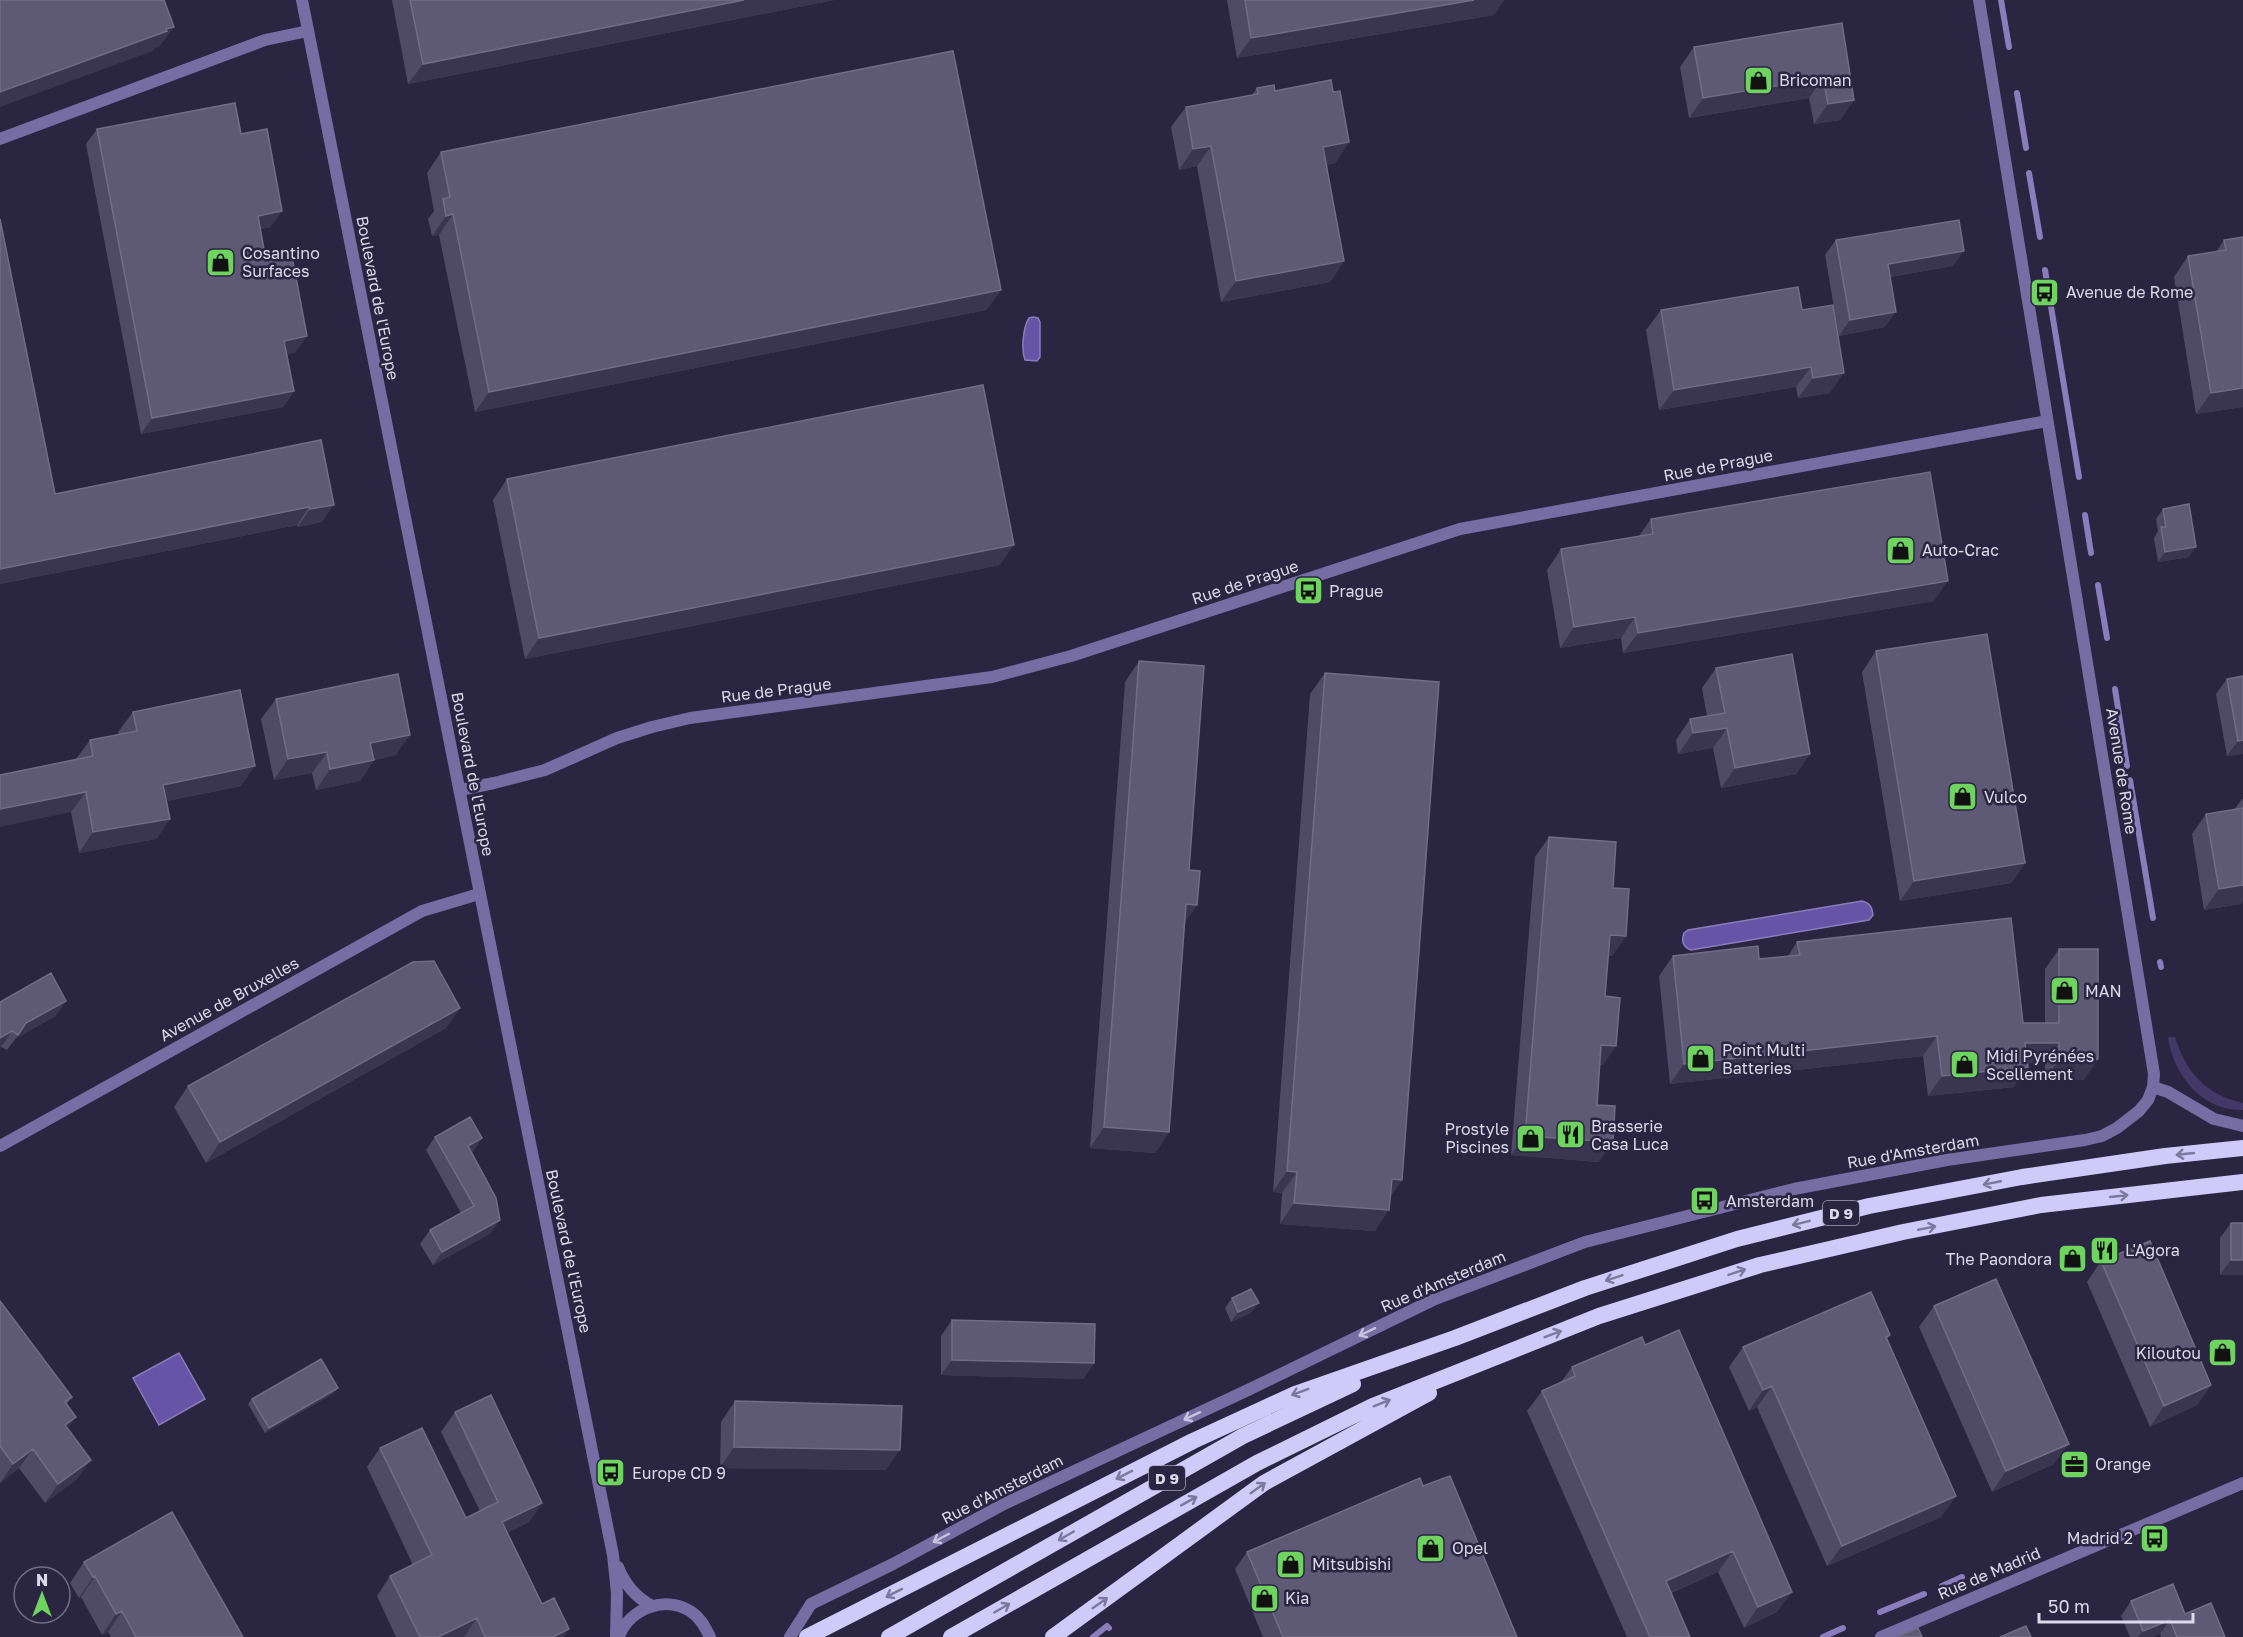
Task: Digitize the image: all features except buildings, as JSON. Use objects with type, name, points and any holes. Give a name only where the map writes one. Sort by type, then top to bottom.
[{"type":"highway","name":"D 9","points":[[889,1637],[1243,1436],[1455,1338],[1585,1288],[1737,1239],[1869,1206],[2022,1177],[2165,1156],[2243,1148]]},
{"type":"highway","name":"D 9","points":[[951,1637],[1257,1463],[1373,1406],[1599,1316],[1782,1260],[1903,1232],[2041,1205],[2243,1182]]},
{"type":"highway","points":[[807,1637],[1193,1441],[1295,1394],[1455,1338]]},
{"type":"highway","points":[[1053,1637],[1264,1483],[1498,1355]]},
{"type":"street","name":"Boulevard de l'Europe","points":[[302,0],[613,1555],[618,1610],[617,1637]]},
{"type":"street","name":"Avenue de Rome","points":[[1979,0],[2140,986],[2154,1074],[2153,1087]]},
{"type":"street","points":[[0,139],[266,40],[308,31]]},
{"type":"street","name":"Rue de Prague","points":[[460,790],[545,770],[616,738],[690,718],[959,683],[1033,668],[1245,601],[1460,529],[2047,421]]},
{"type":"street","name":"Avenue de Bruxelles","points":[[0,1146],[422,911],[479,894]]},
{"type":"street","points":[[2153,1087],[2168,1092],[2214,1119],[2243,1126]]},
{"type":"street","name":"Rue d'Amsterdam","points":[[790,1637],[811,1604],[893,1564],[1005,1504],[1248,1390],[1432,1300],[1585,1242],[1794,1190],[1947,1160],[2102,1136],[2130,1119],[2148,1100],[2153,1087]]},
{"type":"street","name":"Rue de Madrid","points":[[1881,1637],[2243,1483]]},
{"type":"street","name":"Boulevard de l'Europe","points":[[613,1555],[630,1590],[638,1599],[652,1606]]},
{"type":"street","points":[[652,1606],[671,1605],[689,1611],[704,1624],[710,1637]]},
{"type":"street","name":"Boulevard de l'Europe","points":[[617,1637],[622,1627],[635,1614],[652,1606]]},
{"type":"shaded area","points":[[1029,318],[1038,318],[1040,322],[1040,357],[1037,361],[1025,360],[1023,350],[1025,327]]},
{"type":"shaded area","points":[[1862,901],[1869,904],[1872,910],[1873,915],[1869,920],[1691,950],[1684,945],[1683,941],[1684,933],[1688,930]]},
{"type":"shaded area","points":[[2168,1037],[2175,1037],[2185,1061],[2199,1080],[2218,1094],[2243,1103],[2243,1110],[2228,1109],[2214,1104],[2192,1088],[2176,1064]]},
{"type":"shaded area","points":[[179,1353],[205,1399],[159,1425],[133,1378]]},
{"type":"waterway","points":[[2001,0],[2009,47]]},
{"type":"waterway","points":[[2017,93],[2026,148]]},
{"type":"waterway","points":[[2029,173],[2040,237]]},
{"type":"waterway","points":[[2045,270],[2079,477]]},
{"type":"waterway","points":[[2085,515],[2091,553]]},
{"type":"waterway","points":[[2098,585],[2107,638]]},
{"type":"waterway","points":[[2115,689],[2127,766]]},
{"type":"waterway","points":[[2130,780],[2153,918]]},
{"type":"waterway","points":[[2160,962],[2161,967]]},
{"type":"waterway","points":[[1942,1586],[1962,1577]]},
{"type":"waterway","points":[[1880,1612],[1924,1594]]},
{"type":"waterway","points":[[1093,1637],[1107,1626],[1109,1628]]},
{"type":"waterway","points":[[1823,1637],[1843,1628]]},
{"type":"place","name":"Bricoman","points":[[1758,80]]},
{"type":"place","name":"Cosantino Surfaces","points":[[221,262]]},
{"type":"place","name":"Avenue de Rome","points":[[2045,292]]},
{"type":"place","name":"Auto-Crac","points":[[1901,550]]},
{"type":"place","name":"Prague","points":[[1308,591]]},
{"type":"place","name":"Vulco","points":[[1963,797]]},
{"type":"place","name":"MAN","points":[[2064,991]]},
{"type":"place","name":"Point Multi Batteries","points":[[1701,1059]]},
{"type":"place","name":"Midi Pyrénées Scellement","points":[[1965,1065]]},
{"type":"place","name":"Brasserie Casa Luca","points":[[1570,1135]]},
{"type":"place","name":"Prostyle Piscines","points":[[1530,1138]]},
{"type":"place","name":"Amsterdam","points":[[1705,1201]]},
{"type":"place","name":"L'Agora","points":[[2104,1250]]},
{"type":"place","name":"The Paondora","points":[[2073,1259]]},
{"type":"place","name":"Kiloutou","points":[[2222,1353]]},
{"type":"place","name":"Orange","points":[[2074,1464]]},
{"type":"place","name":"Europe CD 9","points":[[611,1473]]},
{"type":"place","name":"Madrid 2","points":[[2154,1538]]},
{"type":"place","name":"Opel","points":[[1431,1548]]},
{"type":"place","name":"Mitsubishi","points":[[1291,1564]]},
{"type":"place","name":"Kia","points":[[1264,1598]]}]
